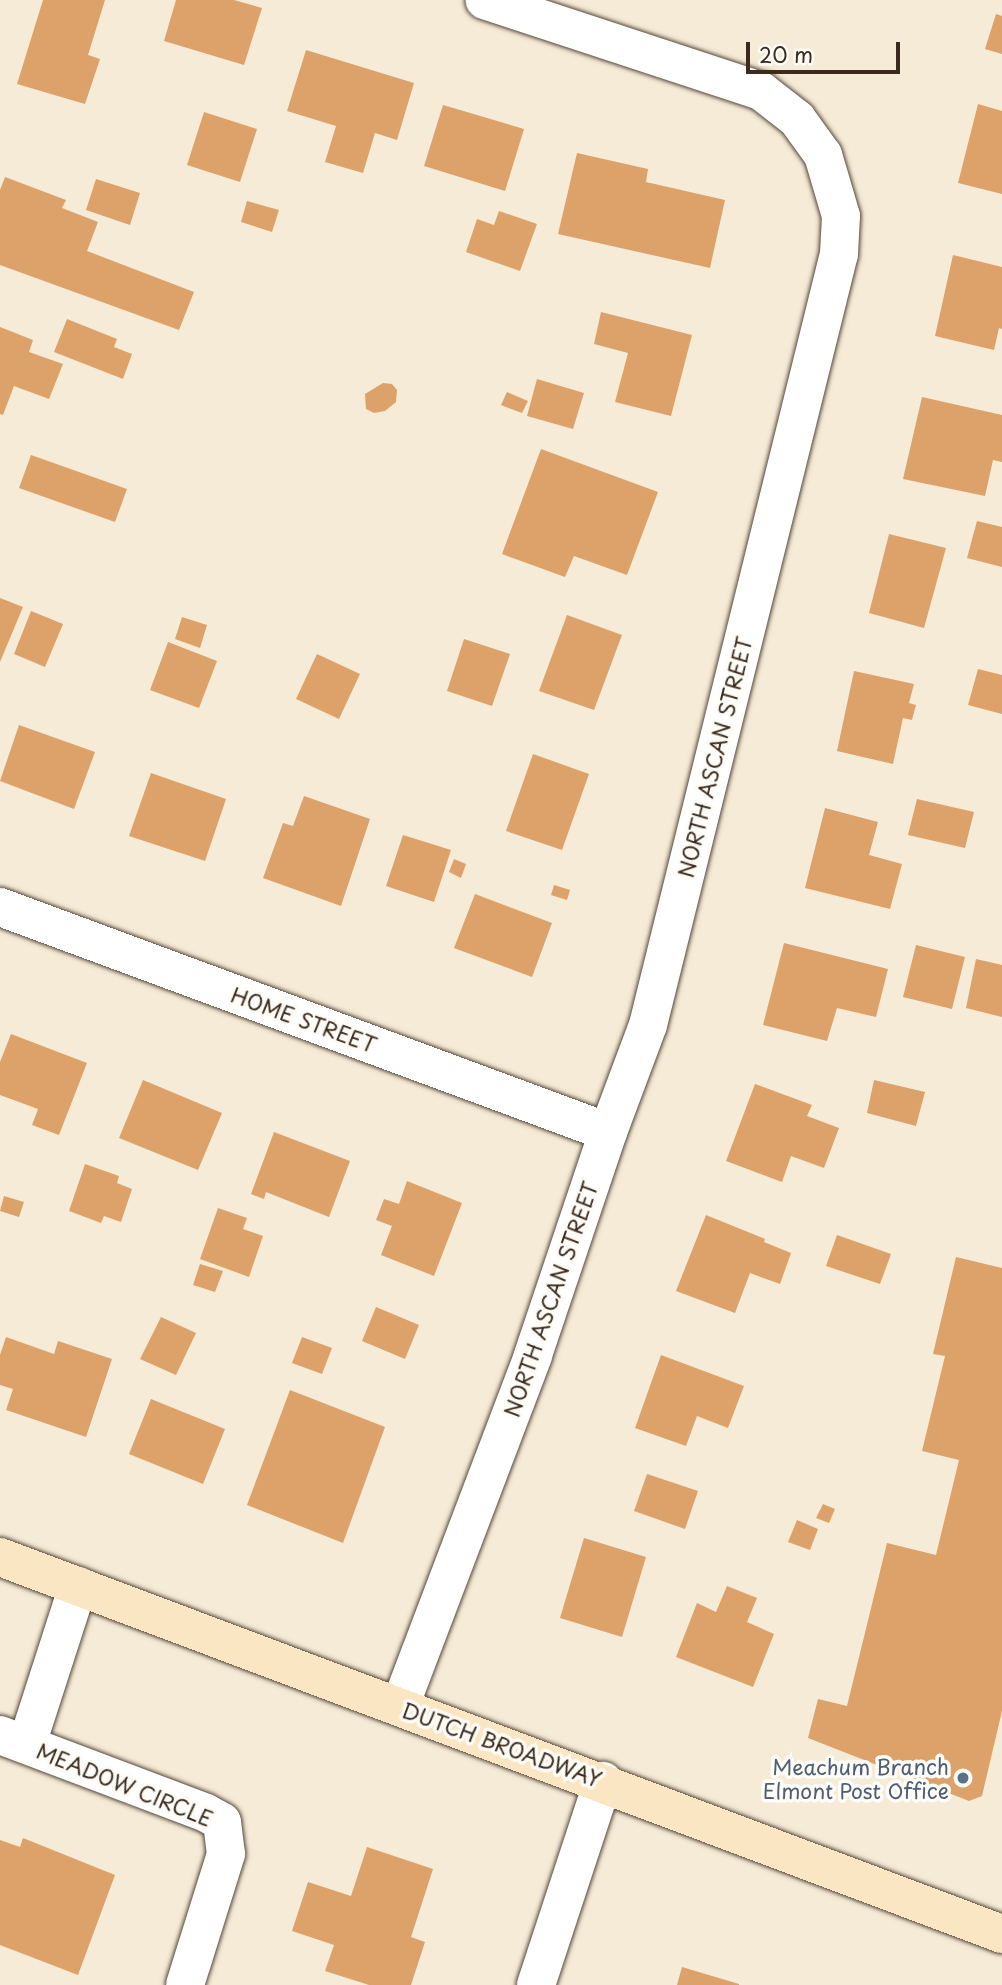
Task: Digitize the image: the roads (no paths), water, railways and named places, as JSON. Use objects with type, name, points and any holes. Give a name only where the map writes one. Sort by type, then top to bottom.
[{"type":"main road","name":"DUTCH BROADWAY","points":[[0,1557],[603,1781],[1002,1934]]},
{"type":"street","name":"NORTH ASCAN STREET","points":[[400,1706],[533,1355],[608,1132],[648,1025],[839,254],[841,216],[823,155],[797,119],[761,91],[485,0]]},
{"type":"street","name":"HOME STREET","points":[[0,907],[608,1132]]},
{"type":"street","name":"MEADOW CIRCLE","points":[[78,1586],[13,1740],[206,1813],[222,1822],[226,1854],[185,1985]]},
{"type":"street","points":[[536,1985],[603,1781]]},
{"type":"place","name":"Meachum Branch Elmont Post Office","points":[[963,1778]]}]
